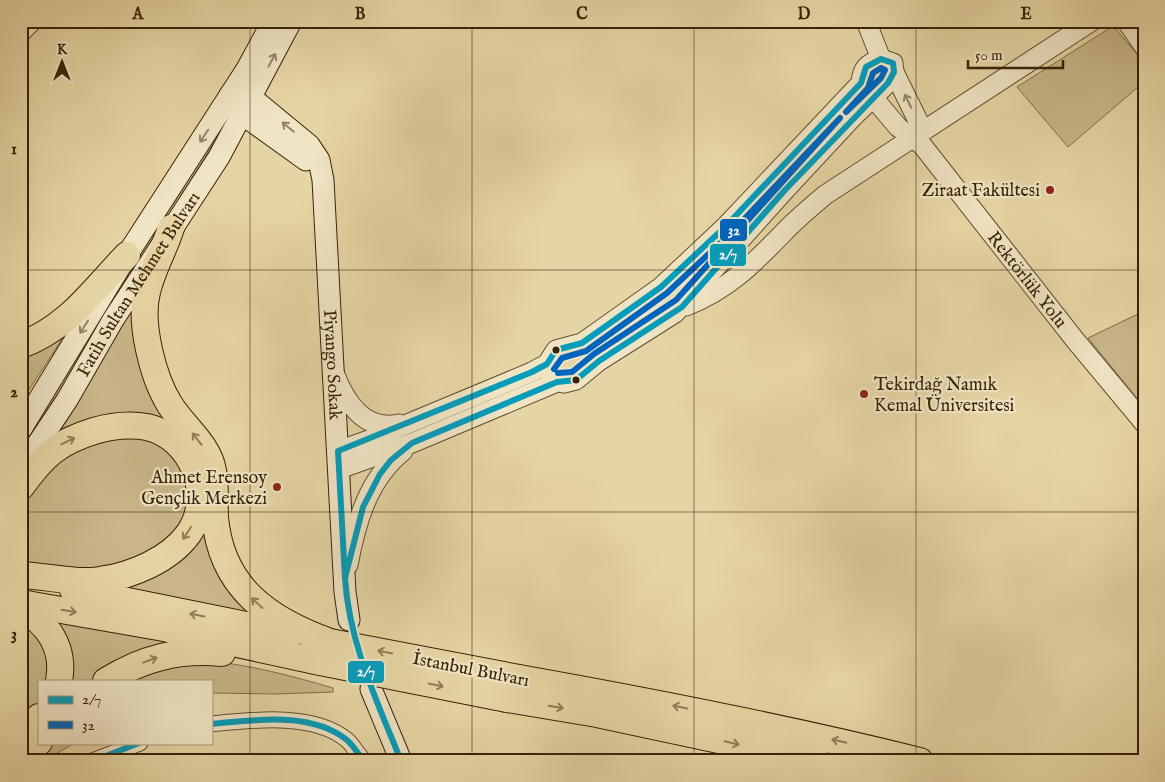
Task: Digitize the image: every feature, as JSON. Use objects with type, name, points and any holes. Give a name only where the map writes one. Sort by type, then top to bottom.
[{"type":"highway","points":[[171,228],[147,292],[145,310],[147,336],[159,381],[170,404],[210,460],[213,474],[215,517],[223,554],[231,571],[242,588],[271,615],[304,632],[325,652]]},
{"type":"highway","points":[[21,345],[45,334],[76,311],[127,255]]},
{"type":"highway","points":[[21,487],[36,466],[58,446],[90,433],[120,426],[147,428],[173,439],[191,460],[200,488],[200,502],[189,532],[174,548],[153,562],[126,574],[100,580],[84,581],[21,575]]},
{"type":"highway","name":"İstanbul Bulvarı","points":[[21,580],[325,652],[513,689],[678,706],[920,761]]},
{"type":"highway","name":"İstanbul Bulvarı","points":[[21,603],[164,628],[325,652]]},
{"type":"highway","points":[[21,610],[42,622],[57,647],[60,658],[59,680]]},
{"type":"highway","points":[[108,680],[140,663],[179,652],[325,652]]},
{"type":"highway","name":"İstanbul Bulvarı","points":[[513,689],[597,714],[817,761]]},
{"type":"highway","points":[[21,735],[38,718]]},
{"type":"highway","points":[[21,757],[38,743]]},
{"type":"main road","name":"Fatih Sultan Mehmet Bulvarı","points":[[21,429],[127,255],[230,95],[273,21]]},
{"type":"main road","name":"Fatih Sultan Mehmet Bulvarı","points":[[21,469],[67,400],[113,320],[171,228],[219,157],[292,21]]},
{"type":"main road","points":[[230,95],[245,96],[248,106]]},
{"type":"main road","name":"Piyango Sokak","points":[[248,106],[309,146],[319,160],[323,180],[345,578],[349,620]]},
{"type":"main road","points":[[371,689],[401,761]]},
{"type":"street","points":[[21,35],[35,21]]},
{"type":"street","points":[[866,21],[918,133]]},
{"type":"street","points":[[547,364],[550,374],[557,382],[564,384],[576,380],[682,307],[705,299],[731,284],[753,266],[790,226],[825,195],[1092,21]]},
{"type":"street","points":[[1124,21],[1144,50]]},
{"type":"street","points":[[888,66],[868,64],[862,75],[867,90],[898,127],[918,133]]},
{"type":"street","points":[[339,460],[369,440],[547,364],[556,350],[582,343],[661,287],[867,90],[888,83],[888,66]]},
{"type":"street","points":[[682,307],[785,190],[867,90]]},
{"type":"street","name":"Rektörlük Yolu","points":[[918,133],[922,145],[1075,340],[1144,423]]},
{"type":"street","points":[[661,287],[682,307]]},
{"type":"street","points":[[573,346],[584,356],[585,372]]},
{"type":"street","points":[[335,375],[352,407],[362,418],[371,423],[391,426],[415,420]]},
{"type":"street","points":[[339,460],[412,443],[557,382]]},
{"type":"street","points":[[345,578],[363,507],[372,488],[391,460],[412,443]]},
{"type":"street","points":[[212,724],[251,720],[296,721],[323,726],[348,740],[359,757],[365,761]]},
{"type":"street","points":[[92,761],[137,744]]},
{"type":"shaded area","points":[[1113,26],[1144,62],[1144,82],[1068,147],[1017,87]]},
{"type":"shaded area","points":[[225,114],[230,117],[21,454],[21,444],[173,202]]},
{"type":"shaded area","points":[[1144,311],[1144,407],[1088,338]]},
{"type":"shaded area","points":[[129,312],[137,319],[182,432],[92,418],[57,430]]},
{"type":"shaded area","points":[[59,338],[62,339],[21,402],[21,354]]},
{"type":"shaded area","points":[[150,437],[178,457],[191,503],[168,544],[109,570],[21,564],[21,500],[38,474],[95,439]]},
{"type":"shaded area","points":[[200,524],[258,615],[112,586]]},
{"type":"shaded area","points":[[49,617],[176,642],[95,680],[66,680]]},
{"type":"shaded area","points":[[21,620],[42,634],[52,680],[38,680],[38,705],[21,723]]},
{"type":"shaded area","points":[[209,661],[240,665],[287,675],[333,688],[333,692],[274,694],[212,693],[212,680],[125,680],[136,674]]},
{"type":"shaded area","points":[[53,744],[73,744],[47,759],[44,755]]},
{"type":"transit line","name":"2/7","points":[[881,59],[893,63],[894,72],[888,83],[785,190],[682,307],[599,361],[576,380],[557,382],[412,443],[391,460],[380,474],[363,507],[345,578],[338,451],[532,372],[547,364],[556,350],[582,343],[661,287],[725,227],[861,83],[866,67],[881,59]]},
{"type":"transit line","name":"32","points":[[881,68],[885,70],[881,78],[846,112],[868,88],[873,73],[881,68]]},
{"type":"transit line","name":"32","points":[[554,369],[562,358],[586,351],[667,293],[731,233],[840,118],[676,300],[594,354],[572,372],[558,373]]},
{"type":"transit line","name":"2/7","points":[[345,578],[352,626],[358,649],[401,761]]},
{"type":"transit line","name":"2/7","points":[[212,724],[282,720],[317,725],[333,731],[347,740],[365,761]]},
{"type":"transit line","name":"2/7","points":[[93,761],[136,744]]},
{"type":"place","name":"Ziraat Fakültesi","points":[[1050,190]]},
{"type":"place","name":"Tekirdağ Namık Kemal Üniversitesi","points":[[864,394]]},
{"type":"place","name":"Ahmet Erensoy Gençlik Merkezi","points":[[277,487]]}]
